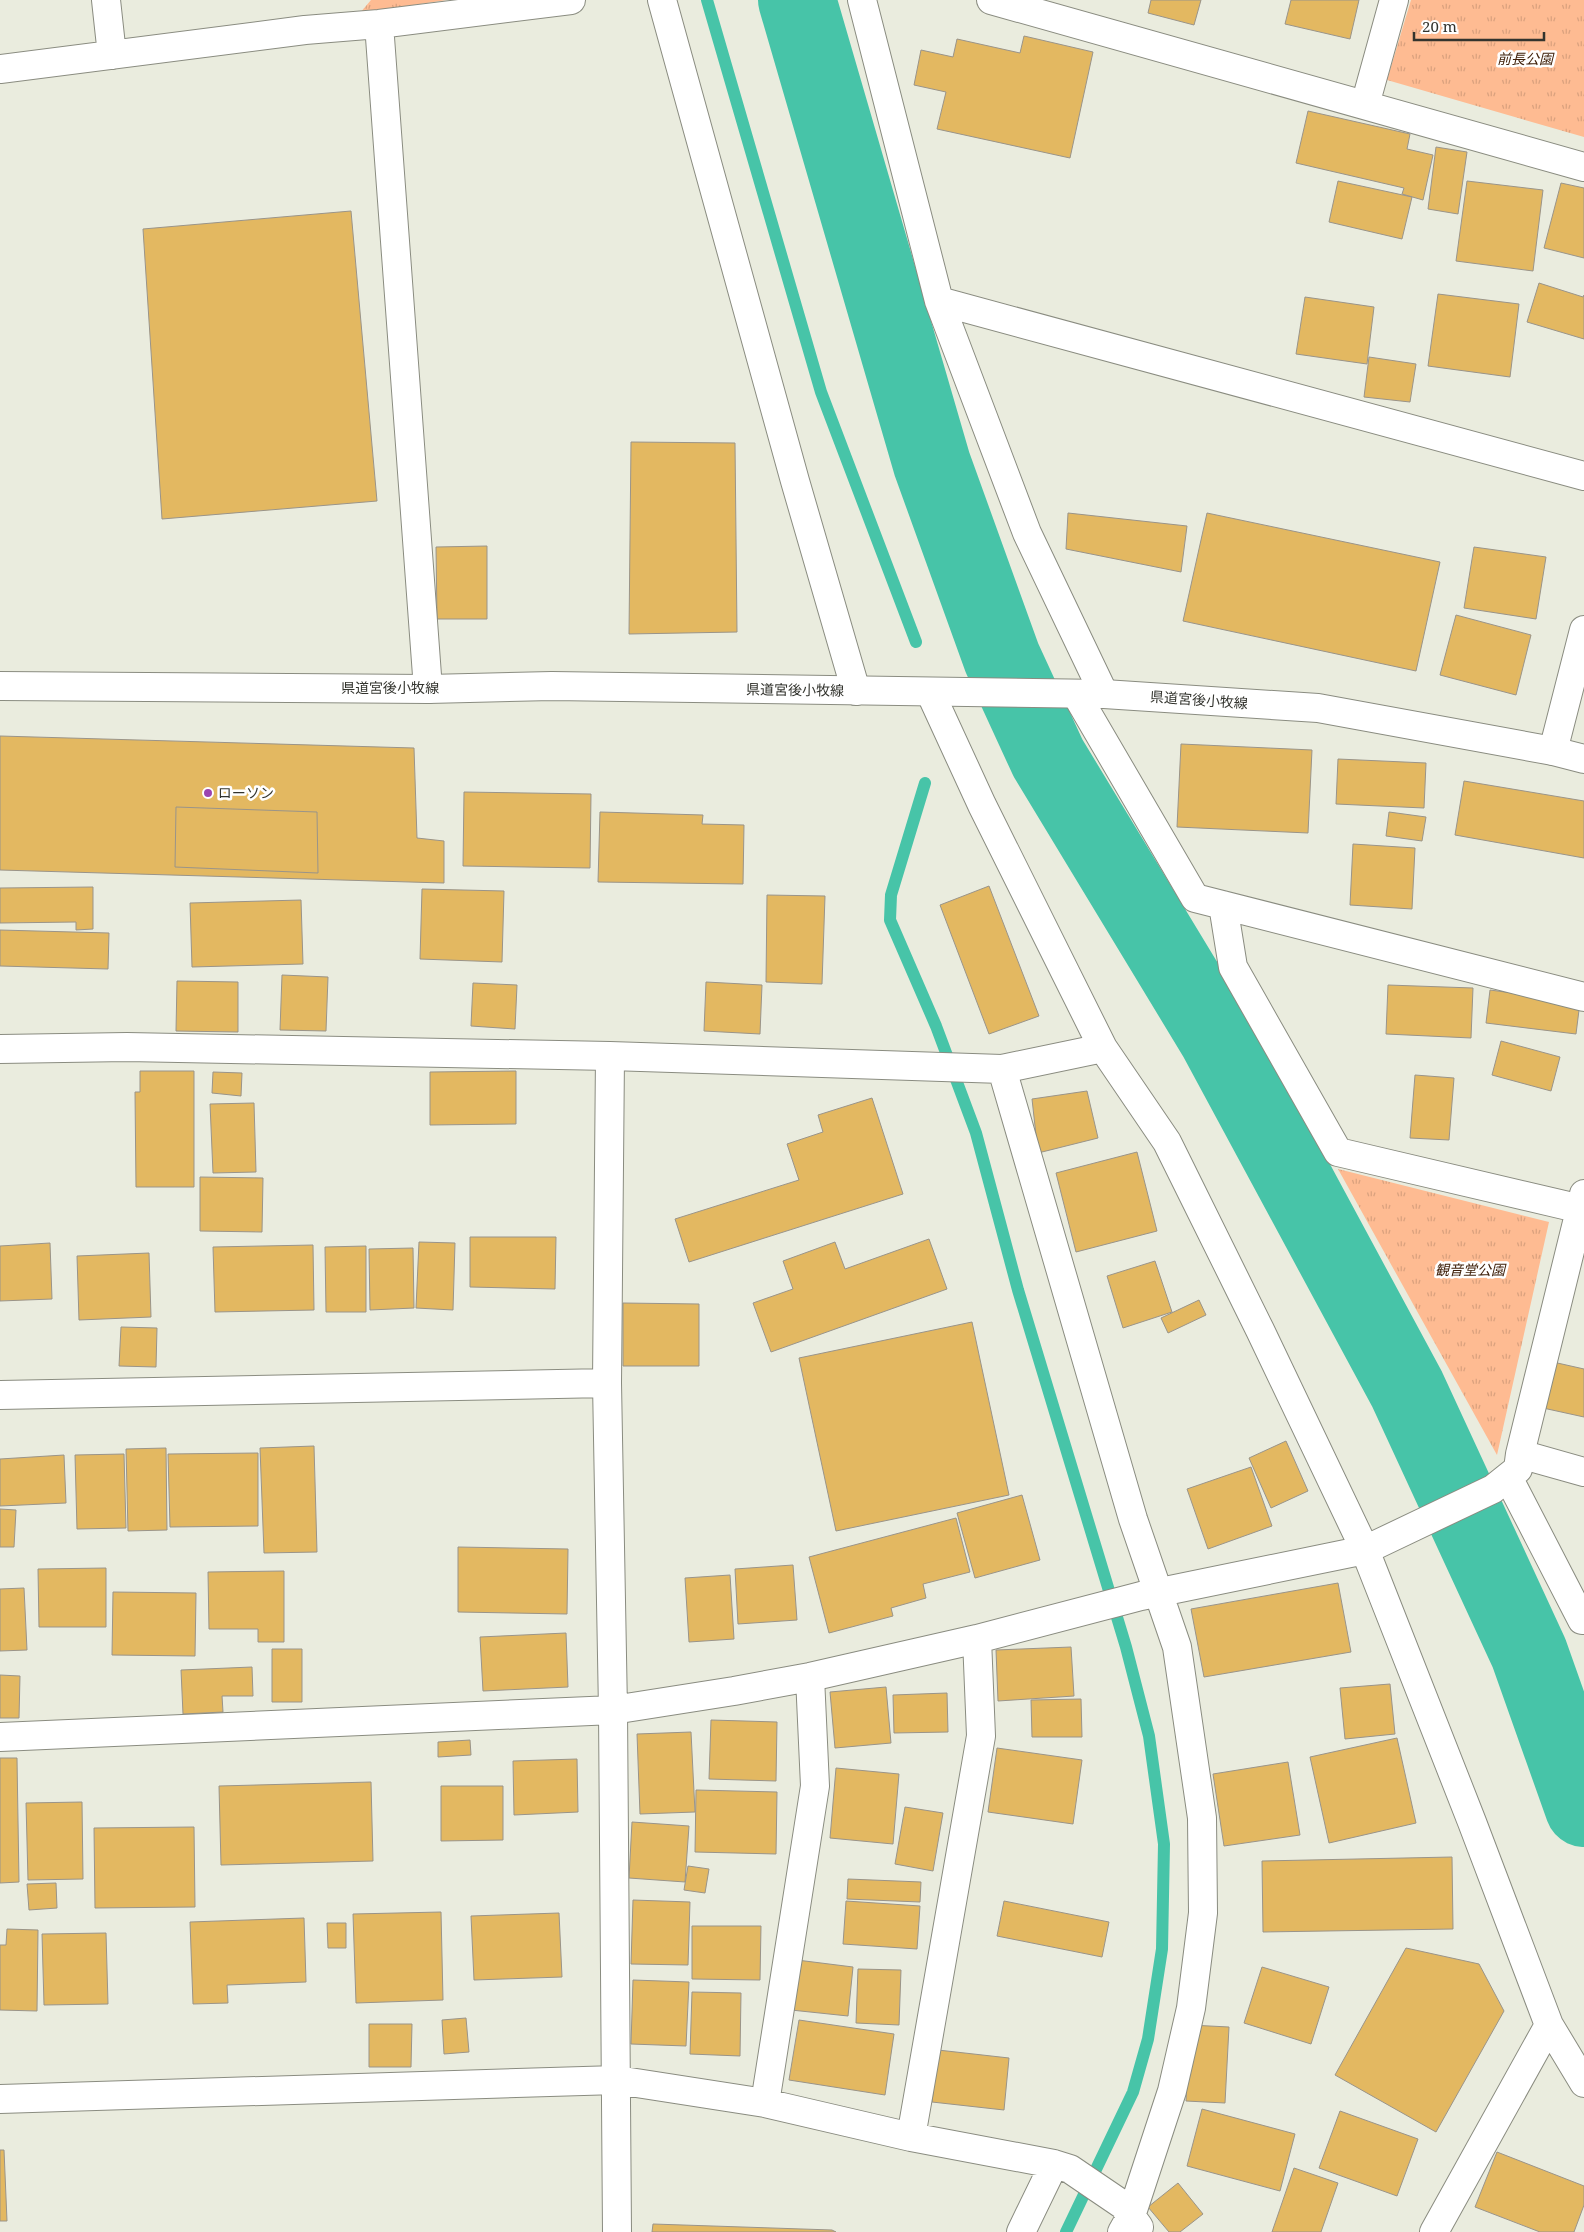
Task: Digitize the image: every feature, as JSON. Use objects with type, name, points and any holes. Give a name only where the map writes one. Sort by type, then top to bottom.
[{"type":"street","points":[[106,0],[112,54]]},
{"type":"street","points":[[0,69],[305,30],[379,24],[571,0]]},
{"type":"street","points":[[662,0],[792,471],[856,691]]},
{"type":"street","points":[[862,0],[939,301],[1027,533],[1104,694]]},
{"type":"street","points":[[991,0],[1584,167]]},
{"type":"street","points":[[1365,105],[1394,0]]},
{"type":"street","points":[[379,24],[428,688]]},
{"type":"street","points":[[939,301],[1584,476]]},
{"type":"street","points":[[1553,751],[1584,630]]},
{"type":"street","name":"県道宮後小牧線","points":[[0,686],[428,688],[552,686],[1104,694],[1318,708],[1553,751],[1584,759]]},
{"type":"street","points":[[930,692],[982,805],[1103,1048],[1166,1142],[1260,1330],[1365,1550],[1469,1813],[1549,2025],[1584,2083]]},
{"type":"street","points":[[1076,694],[1196,898],[1584,996]]},
{"type":"street","points":[[0,1737],[613,1710],[810,1677],[977,1640],[1150,1594],[1365,1550],[1485,1492],[1514,1466],[1583,1202],[1338,1152],[1233,967],[1223,905]]},
{"type":"street","points":[[0,1049],[127,1047],[610,1056],[1002,1069],[1103,1048]]},
{"type":"street","points":[[610,1056],[607,1383],[613,1710],[617,2232]]},
{"type":"street","points":[[0,2099],[617,2080],[765,2104],[911,2137],[1062,2166],[1130,2221],[1172,2091],[1191,2008],[1202,1912],[1202,1818],[1177,1647],[1150,1594],[1133,1519],[1002,1069]]},
{"type":"street","points":[[0,1395],[607,1383]]},
{"type":"street","points":[[1514,1466],[1584,1472]]},
{"type":"street","points":[[1514,1466],[1582,1620]]},
{"type":"street","points":[[911,2137],[981,1736],[977,1640]]},
{"type":"street","points":[[765,2104],[815,1786],[810,1677]]},
{"type":"street","points":[[1434,2232],[1549,2025]]},
{"type":"street","points":[[1021,2232],[1062,2166]]},
{"type":"green space","points":[[371,0],[447,0],[360,13]]},
{"type":"green space","name":"前長公園","points":[[1411,0],[1584,0],[1584,137],[1387,80]]},
{"type":"green space","name":"観音堂公園","points":[[1338,1169],[1549,1222],[1497,1455]]},
{"type":"building","points":[[1151,0],[1201,0],[1194,25],[1148,13]]},
{"type":"building","points":[[1291,0],[1359,0],[1350,39],[1285,24]]},
{"type":"building","points":[[1024,36],[1093,52],[1070,158],[937,129],[946,92],[914,85],[921,50],[953,57],[957,39],[1020,53]]},
{"type":"building","points":[[1308,111],[1410,134],[1407,149],[1433,155],[1423,200],[1402,194],[1404,188],[1296,163]]},
{"type":"building","points":[[1436,147],[1467,152],[1458,214],[1428,209]]},
{"type":"building","points":[[1338,181],[1412,197],[1402,239],[1329,222]]},
{"type":"building","points":[[1467,181],[1543,190],[1533,271],[1456,261]]},
{"type":"building","points":[[1561,183],[1584,188],[1584,258],[1544,248]]},
{"type":"building","points":[[351,211],[377,501],[162,519],[143,229]]},
{"type":"building","points":[[1539,283],[1583,297],[1584,295],[1584,339],[1527,322]]},
{"type":"building","points":[[1438,294],[1519,304],[1510,377],[1428,366]]},
{"type":"building","points":[[1305,297],[1374,307],[1367,364],[1296,354]]},
{"type":"building","points":[[1369,357],[1416,364],[1410,402],[1364,397]]},
{"type":"building","points":[[631,442],[735,443],[737,632],[629,634]]},
{"type":"building","points":[[1068,513],[1187,526],[1181,572],[1066,549]]},
{"type":"building","points":[[1207,513],[1440,562],[1416,671],[1183,621]]},
{"type":"building","points":[[487,546],[487,619],[437,619],[436,547]]},
{"type":"building","points":[[1474,547],[1546,557],[1536,619],[1464,608]]},
{"type":"building","points":[[1456,615],[1531,635],[1516,695],[1440,675]]},
{"type":"building","name":"ローソン","points":[[0,736],[414,748],[417,838],[444,841],[444,883],[0,870]]},
{"type":"building","points":[[1181,744],[1312,750],[1308,833],[1177,827]]},
{"type":"building","points":[[1338,759],[1426,763],[1424,808],[1336,804]]},
{"type":"building","points":[[1464,781],[1584,801],[1584,858],[1455,835]]},
{"type":"building","points":[[464,792],[591,794],[590,868],[463,866]]},
{"type":"building","points":[[176,807],[317,812],[318,873],[175,867]]},
{"type":"building","points":[[600,812],[703,815],[702,824],[744,825],[743,884],[598,882]]},
{"type":"building","points":[[1389,812],[1426,817],[1422,841],[1386,836]]},
{"type":"building","points":[[1353,844],[1415,848],[1412,909],[1350,905]]},
{"type":"building","points":[[989,886],[1039,1016],[989,1034],[940,905]]},
{"type":"building","points":[[93,887],[93,929],[76,930],[76,922],[0,923],[0,888]]},
{"type":"building","points":[[422,889],[504,891],[502,962],[420,959]]},
{"type":"building","points":[[767,895],[825,896],[822,984],[766,982]]},
{"type":"building","points":[[301,900],[303,964],[192,967],[190,903]]},
{"type":"building","points":[[0,930],[109,933],[108,969],[0,966]]},
{"type":"building","points":[[282,975],[328,977],[326,1031],[280,1030]]},
{"type":"building","points":[[177,981],[238,982],[238,1032],[176,1031]]},
{"type":"building","points":[[706,982],[762,985],[760,1034],[704,1031]]},
{"type":"building","points":[[473,983],[517,985],[515,1029],[471,1026]]},
{"type":"building","points":[[1388,985],[1473,988],[1471,1038],[1386,1034]]},
{"type":"building","points":[[1490,990],[1580,1002],[1576,1034],[1486,1023]]},
{"type":"building","points":[[1501,1041],[1560,1057],[1551,1091],[1492,1075]]},
{"type":"building","points":[[140,1071],[194,1071],[194,1187],[136,1187],[135,1092],[140,1092]]},
{"type":"building","points":[[516,1071],[516,1124],[430,1125],[430,1072]]},
{"type":"building","points":[[213,1072],[242,1073],[241,1096],[212,1093]]},
{"type":"building","points":[[1415,1075],[1454,1078],[1449,1140],[1410,1138]]},
{"type":"building","points":[[1087,1091],[1098,1138],[1038,1153],[1032,1099]]},
{"type":"building","points":[[872,1098],[903,1194],[689,1262],[675,1219],[799,1180],[787,1144],[823,1132],[818,1115]]},
{"type":"building","points":[[254,1103],[256,1172],[213,1173],[210,1104]]},
{"type":"building","points":[[1137,1152],[1157,1231],[1076,1252],[1056,1173]]},
{"type":"building","points":[[200,1177],[263,1178],[262,1232],[200,1231]]},
{"type":"building","points":[[470,1237],[556,1237],[555,1289],[470,1287]]},
{"type":"building","points":[[929,1239],[947,1289],[771,1352],[753,1303],[793,1289],[783,1261],[835,1242],[845,1269]]},
{"type":"building","points":[[419,1242],[455,1243],[453,1310],[416,1308]]},
{"type":"building","points":[[50,1243],[52,1299],[0,1301],[0,1246]]},
{"type":"building","points":[[313,1245],[314,1310],[215,1312],[213,1247]]},
{"type":"building","points":[[366,1246],[366,1312],[326,1312],[325,1247]]},
{"type":"building","points":[[413,1248],[414,1308],[370,1310],[369,1249]]},
{"type":"building","points":[[149,1253],[151,1317],[79,1320],[77,1256]]},
{"type":"building","points":[[1155,1261],[1172,1312],[1123,1328],[1107,1276]]},
{"type":"building","points":[[1199,1300],[1206,1315],[1168,1333],[1161,1318]]},
{"type":"building","points":[[623,1303],[699,1304],[699,1366],[623,1366]]},
{"type":"building","points":[[972,1322],[1009,1495],[836,1531],[799,1358]]},
{"type":"building","points":[[121,1327],[157,1328],[156,1367],[119,1366]]},
{"type":"building","points":[[1553,1362],[1584,1369],[1584,1417],[1543,1408]]},
{"type":"building","points":[[1286,1441],[1308,1491],[1271,1508],[1249,1458]]},
{"type":"building","points":[[314,1446],[317,1552],[264,1553],[260,1448]]},
{"type":"building","points":[[166,1448],[167,1530],[128,1531],[126,1449]]},
{"type":"building","points":[[258,1453],[258,1526],[170,1527],[168,1454]]},
{"type":"building","points":[[124,1454],[126,1528],[77,1529],[75,1455]]},
{"type":"building","points":[[64,1455],[66,1503],[0,1506],[0,1459]]},
{"type":"building","points":[[1251,1467],[1272,1526],[1208,1549],[1187,1489]]},
{"type":"building","points":[[1022,1495],[1040,1560],[975,1578],[957,1513]]},
{"type":"building","points":[[0,1509],[16,1510],[14,1547],[0,1547]]},
{"type":"building","points":[[956,1518],[970,1572],[923,1584],[926,1598],[891,1608],[893,1616],[829,1633],[809,1557]]},
{"type":"building","points":[[458,1547],[568,1549],[567,1614],[458,1612]]},
{"type":"building","points":[[793,1565],[797,1620],[738,1624],[735,1569]]},
{"type":"building","points":[[106,1568],[106,1627],[39,1627],[38,1569]]},
{"type":"building","points":[[284,1571],[284,1642],[258,1642],[258,1629],[209,1629],[208,1572]]},
{"type":"building","points":[[730,1575],[734,1639],[689,1642],[685,1578]]},
{"type":"building","points":[[1338,1583],[1351,1652],[1204,1677],[1191,1609]]},
{"type":"building","points":[[24,1588],[27,1650],[0,1651],[0,1589]]},
{"type":"building","points":[[113,1592],[196,1593],[195,1656],[112,1655]]},
{"type":"building","points":[[566,1633],[568,1687],[483,1691],[480,1637]]},
{"type":"building","points":[[1071,1647],[1074,1696],[998,1701],[996,1650]]},
{"type":"building","points":[[272,1649],[302,1649],[302,1702],[272,1702]]},
{"type":"building","points":[[252,1667],[253,1696],[222,1696],[223,1712],[183,1714],[181,1670]]},
{"type":"building","points":[[0,1675],[20,1676],[19,1718],[0,1718]]},
{"type":"building","points":[[1390,1684],[1395,1734],[1345,1739],[1340,1688]]},
{"type":"building","points":[[886,1687],[891,1743],[835,1748],[830,1692]]},
{"type":"building","points":[[947,1693],[948,1732],[894,1733],[893,1695]]},
{"type":"building","points":[[1081,1699],[1082,1737],[1032,1737],[1031,1700]]},
{"type":"building","points":[[711,1720],[777,1722],[776,1781],[709,1779]]},
{"type":"building","points":[[691,1732],[695,1812],[640,1814],[637,1734]]},
{"type":"building","points":[[1397,1738],[1416,1823],[1329,1843],[1310,1757]]},
{"type":"building","points":[[470,1740],[471,1755],[438,1757],[438,1742]]},
{"type":"building","points":[[997,1748],[1082,1760],[1073,1824],[988,1812]]},
{"type":"building","points":[[0,1758],[17,1758],[19,1882],[0,1883]]},
{"type":"building","points":[[577,1759],[578,1812],[514,1815],[513,1761]]},
{"type":"building","points":[[1288,1762],[1300,1835],[1224,1846],[1213,1774]]},
{"type":"building","points":[[836,1768],[899,1774],[893,1844],[830,1838]]},
{"type":"building","points":[[371,1782],[373,1861],[221,1865],[219,1786]]},
{"type":"building","points":[[441,1786],[503,1786],[503,1840],[441,1841]]},
{"type":"building","points":[[696,1790],[777,1792],[776,1854],[695,1852]]},
{"type":"building","points":[[82,1802],[83,1879],[28,1880],[26,1803]]},
{"type":"building","points":[[905,1807],[943,1813],[933,1871],[895,1864]]},
{"type":"building","points":[[632,1822],[689,1826],[685,1882],[629,1878]]},
{"type":"building","points":[[194,1827],[195,1907],[95,1908],[94,1828]]},
{"type":"building","points":[[1452,1857],[1453,1929],[1263,1932],[1262,1861]]},
{"type":"building","points":[[688,1866],[709,1869],[705,1893],[684,1890]]},
{"type":"building","points":[[848,1879],[921,1882],[920,1902],[847,1899]]},
{"type":"building","points":[[56,1883],[57,1908],[29,1910],[27,1884]]},
{"type":"building","points":[[633,1900],[690,1902],[688,1965],[631,1964]]},
{"type":"building","points":[[846,1901],[920,1906],[917,1949],[843,1944]]},
{"type":"building","points":[[1004,1901],[1109,1922],[1102,1957],[997,1936]]},
{"type":"building","points":[[441,1912],[443,2000],[356,2003],[353,1914]]},
{"type":"building","points":[[559,1913],[562,1977],[474,1980],[471,1916]]},
{"type":"building","points":[[304,1918],[306,1982],[227,1985],[228,2003],[193,2004],[190,1922]]},
{"type":"building","points":[[327,1923],[346,1923],[346,1948],[328,1948]]},
{"type":"building","points":[[692,1926],[761,1926],[760,1980],[692,1979]]},
{"type":"building","points":[[7,1929],[38,1930],[37,2011],[0,2010],[0,1945],[6,1945]]},
{"type":"building","points":[[106,1933],[108,2004],[44,2005],[42,1934]]},
{"type":"building","points":[[1406,1948],[1479,1964],[1504,2011],[1436,2132],[1335,2075]]},
{"type":"building","points":[[797,1960],[853,1967],[848,2016],[791,2010]]},
{"type":"building","points":[[1262,1967],[1329,1987],[1311,2044],[1244,2023]]},
{"type":"building","points":[[858,1969],[901,1970],[899,2025],[856,2023]]},
{"type":"building","points":[[633,1980],[689,1982],[686,2046],[631,2044]]},
{"type":"building","points":[[692,1992],[741,1993],[740,2056],[690,2054]]},
{"type":"building","points":[[466,2018],[469,2052],[444,2054],[442,2020]]},
{"type":"building","points":[[799,2020],[894,2034],[885,2095],[789,2080]]},
{"type":"building","points":[[369,2024],[412,2024],[411,2067],[369,2067]]},
{"type":"building","points":[[1190,2025],[1229,2027],[1225,2103],[1186,2101]]},
{"type":"building","points":[[938,2050],[1009,2058],[1004,2110],[932,2102]]},
{"type":"building","points":[[1202,2109],[1295,2134],[1280,2191],[1187,2166]]},
{"type":"building","points":[[1340,2111],[1418,2139],[1397,2196],[1319,2168]]},
{"type":"building","points":[[0,2150],[4,2150],[7,2221],[0,2221]]},
{"type":"building","points":[[1497,2152],[1584,2186],[1584,2205],[1574,2232],[1540,2232],[1475,2207]]},
{"type":"building","points":[[1294,2168],[1338,2183],[1321,2232],[1272,2232]]},
{"type":"building","points":[[1178,2183],[1203,2214],[1180,2232],[1169,2232],[1148,2207]]},
{"type":"building","points":[[653,2224],[832,2230],[836,2232],[652,2232]]},
{"type":"waterway","points":[[707,0],[821,392],[916,642]]},
{"type":"waterway","points":[[797,0],[932,464],[1002,658],[1048,758],[1217,1037],[1407,1389],[1529,1653],[1584,1808]]},
{"type":"waterway","points":[[925,783],[891,895],[890,920],[936,1026],[976,1133],[1018,1290],[1126,1647],[1149,1736],[1164,1844],[1162,1949],[1148,2039],[1133,2092],[1066,2232]]},
{"type":"place","name":"ローソン","points":[[208,793]]}]
